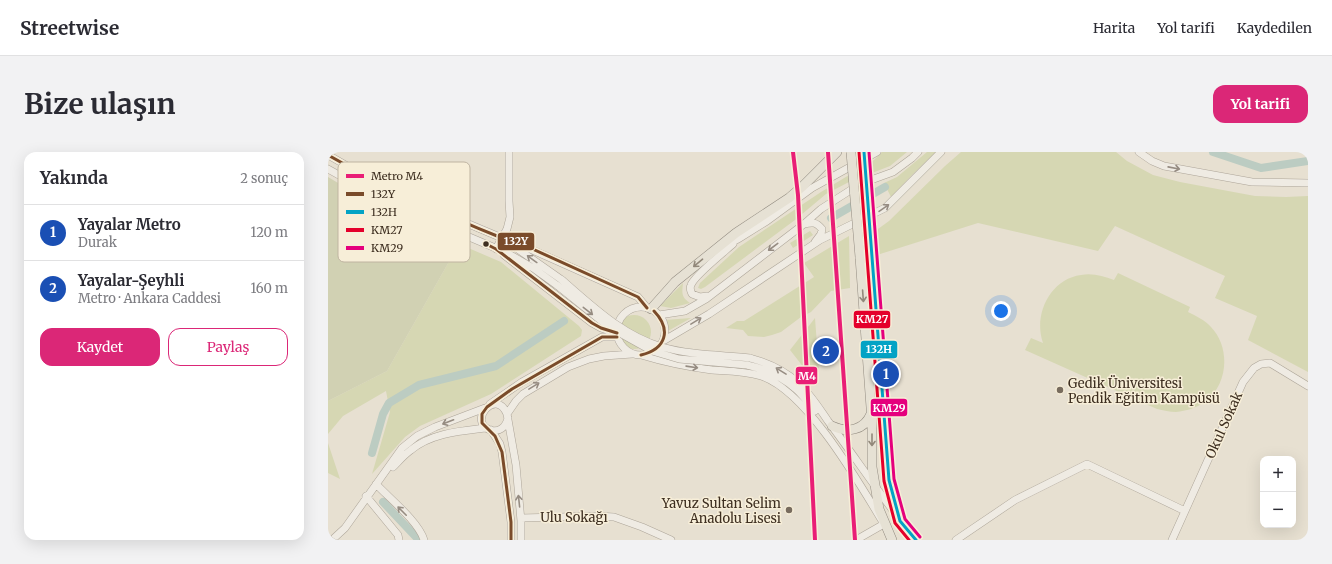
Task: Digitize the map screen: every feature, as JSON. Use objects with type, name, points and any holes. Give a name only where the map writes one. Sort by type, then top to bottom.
[{"type":"main road","points":[[649,309],[675,282],[736,233],[789,198],[838,152]]},
{"type":"main road","points":[[852,152],[871,414],[872,467],[878,509],[892,540]]},
{"type":"main road","points":[[864,152],[886,462],[889,480],[900,521],[916,540]]},
{"type":"main road","points":[[832,426],[853,430],[861,427],[869,420],[871,414]]},
{"type":"street","points":[[496,249],[507,229],[510,217],[509,152]]},
{"type":"street","points":[[717,248],[738,239],[767,221],[812,188],[877,152]]},
{"type":"street","points":[[659,315],[685,311],[711,295],[804,224],[820,209],[860,184],[892,172],[918,152]]},
{"type":"street","points":[[376,484],[412,449],[429,440],[458,432],[488,429],[499,430],[505,426],[508,416],[516,401],[523,394],[568,367],[589,359],[604,356],[637,355],[654,352],[663,341],[709,314],[812,245],[885,208],[941,152]]},
{"type":"street","points":[[1139,152],[1152,161],[1164,166],[1252,182],[1308,183]]},
{"type":"street","points":[[328,155],[340,162]]},
{"type":"street","points":[[328,169],[338,175]]},
{"type":"street","points":[[804,224],[813,222],[818,224],[822,229],[821,234],[812,245]]},
{"type":"street","points":[[470,225],[502,238],[516,241],[638,297],[649,309],[659,315],[665,328],[663,341]]},
{"type":"street","points":[[470,238],[515,257],[560,283]]},
{"type":"street","points":[[502,238],[612,322],[641,339],[662,347],[679,351],[770,364],[782,371],[798,383],[832,426],[900,521]]},
{"type":"street","points":[[711,295],[696,297],[690,290],[691,284],[738,239]]},
{"type":"street","points":[[496,249],[592,323],[617,335]]},
{"type":"street","points":[[649,309],[640,307],[632,308],[625,312],[620,318],[617,326],[617,335],[622,346],[637,355],[670,364],[743,372],[762,377],[781,388],[800,404],[837,449],[884,524],[856,540]]},
{"type":"street","points":[[512,540],[511,522],[500,444],[481,419],[486,407],[522,382],[602,337],[617,335]]},
{"type":"street","points":[[749,361],[772,373],[796,389],[819,415],[835,437],[867,497]]},
{"type":"street","name":"Okul Sokak","points":[[1172,540],[1243,382],[1249,373],[1261,364],[1270,363],[1308,386]]},
{"type":"street","points":[[332,540],[345,528],[366,496],[402,448],[417,436],[435,427],[492,404],[503,407],[508,416],[516,465],[521,518],[521,540]]},
{"type":"street","points":[[956,540],[1015,500],[1087,464],[1185,510]]},
{"type":"street","points":[[376,484],[418,528],[424,540]]},
{"type":"street","points":[[366,496],[398,535],[399,540]]},
{"type":"street","name":"Ulu Sokağı","points":[[521,518],[614,517],[642,527],[671,540]]},
{"type":"green space","points":[[882,152],[907,152],[890,166],[849,182],[826,194],[795,220],[705,287],[701,289],[698,288],[700,283],[739,247],[821,192],[874,160]]},
{"type":"green space","points":[[927,152],[936,152],[891,197],[884,183],[897,177]]},
{"type":"green space","points":[[961,152],[1116,152],[1127,161],[1153,175],[1180,182],[1255,196],[1308,196],[1308,372],[1248,340],[1257,316],[1215,298],[1225,276],[1115,226],[1098,251],[978,223],[877,255],[878,229],[889,221]]},
{"type":"green space","points":[[328,177],[338,183],[338,262],[449,262],[387,371],[328,401]]},
{"type":"green space","points":[[810,231],[813,235],[793,248],[790,243]]},
{"type":"green space","points":[[849,236],[850,288],[831,291],[811,312],[801,317],[781,332],[772,335],[764,337],[748,336],[743,330],[726,328],[737,321],[744,321],[814,277],[804,263]]},
{"type":"green space","points":[[470,249],[501,262],[582,330],[581,336],[491,394],[420,426],[405,437],[372,474],[390,412],[386,391],[343,416],[328,434],[328,401],[387,371],[449,262],[470,262]]},
{"type":"green space","points":[[1118,273],[1190,307],[1188,312],[1200,318],[1211,327],[1222,345],[1224,366],[1218,386],[1213,395],[1205,402],[1195,408],[1180,412],[1157,409],[1025,350],[1031,338],[1043,343],[1040,332],[1042,310],[1053,291],[1061,283],[1070,278],[1085,274],[1098,275],[1114,280]]},
{"type":"green space","points":[[683,283],[683,294],[685,299],[690,303],[671,308],[660,306]]},
{"type":"green space","points":[[631,315],[637,315],[641,316],[648,322],[651,332],[650,339],[644,346],[637,349],[631,349],[627,348],[620,342],[617,335],[617,329],[618,325],[624,318]]},
{"type":"green space","points":[[691,318],[668,331],[665,320]]},
{"type":"green space","points":[[815,318],[819,372],[808,373],[790,350]]},
{"type":"green space","points":[[328,443],[340,479],[328,473]]},
{"type":"waterway","points":[[1213,152],[1261,168],[1308,161]]},
{"type":"waterway","points":[[831,218],[885,187]]},
{"type":"waterway","points":[[372,453],[383,414],[389,403],[419,385],[496,366],[564,321]]},
{"type":"waterway","points":[[383,502],[417,538],[417,540]]},
{"type":"metro line","name":"M4","points":[[793,152],[798,195],[815,540]]},
{"type":"metro line","name":"M4","points":[[828,152],[855,540]]},
{"type":"transit line","name":"KM27","points":[[859,152],[884,481],[895,523],[909,540]]},
{"type":"transit line","name":"132H","points":[[864,152],[889,480],[900,521],[916,540]]},
{"type":"transit line","name":"KM29","points":[[869,152],[894,479],[905,519],[920,537]]},
{"type":"transit line","name":"132Y","points":[[328,155],[341,162]]},
{"type":"transit line","name":"132Y","points":[[470,224],[502,238],[515,241],[638,297],[647,308]]},
{"type":"transit line","name":"132Y","points":[[486,244],[496,249],[592,323],[601,328],[617,333]]},
{"type":"transit line","name":"132Y","points":[[641,355],[656,348],[664,338],[663,325],[660,318],[654,311]]},
{"type":"transit line","name":"132Y","points":[[511,540],[511,522],[502,452],[495,436],[482,423],[482,414],[487,407],[512,389],[602,337],[617,337]]},
{"type":"place","name":"Yayalar-Şeyhli","points":[[826,351]]},
{"type":"place","name":"Yayalar Metro","points":[[886,374]]},
{"type":"place","name":"Gedik Üniversitesi Pendik Eğitim Kampüsü","points":[[1060,390]]},
{"type":"place","name":"Yavuz Sultan Selim Anadolu Lisesi","points":[[789,510]]}]
